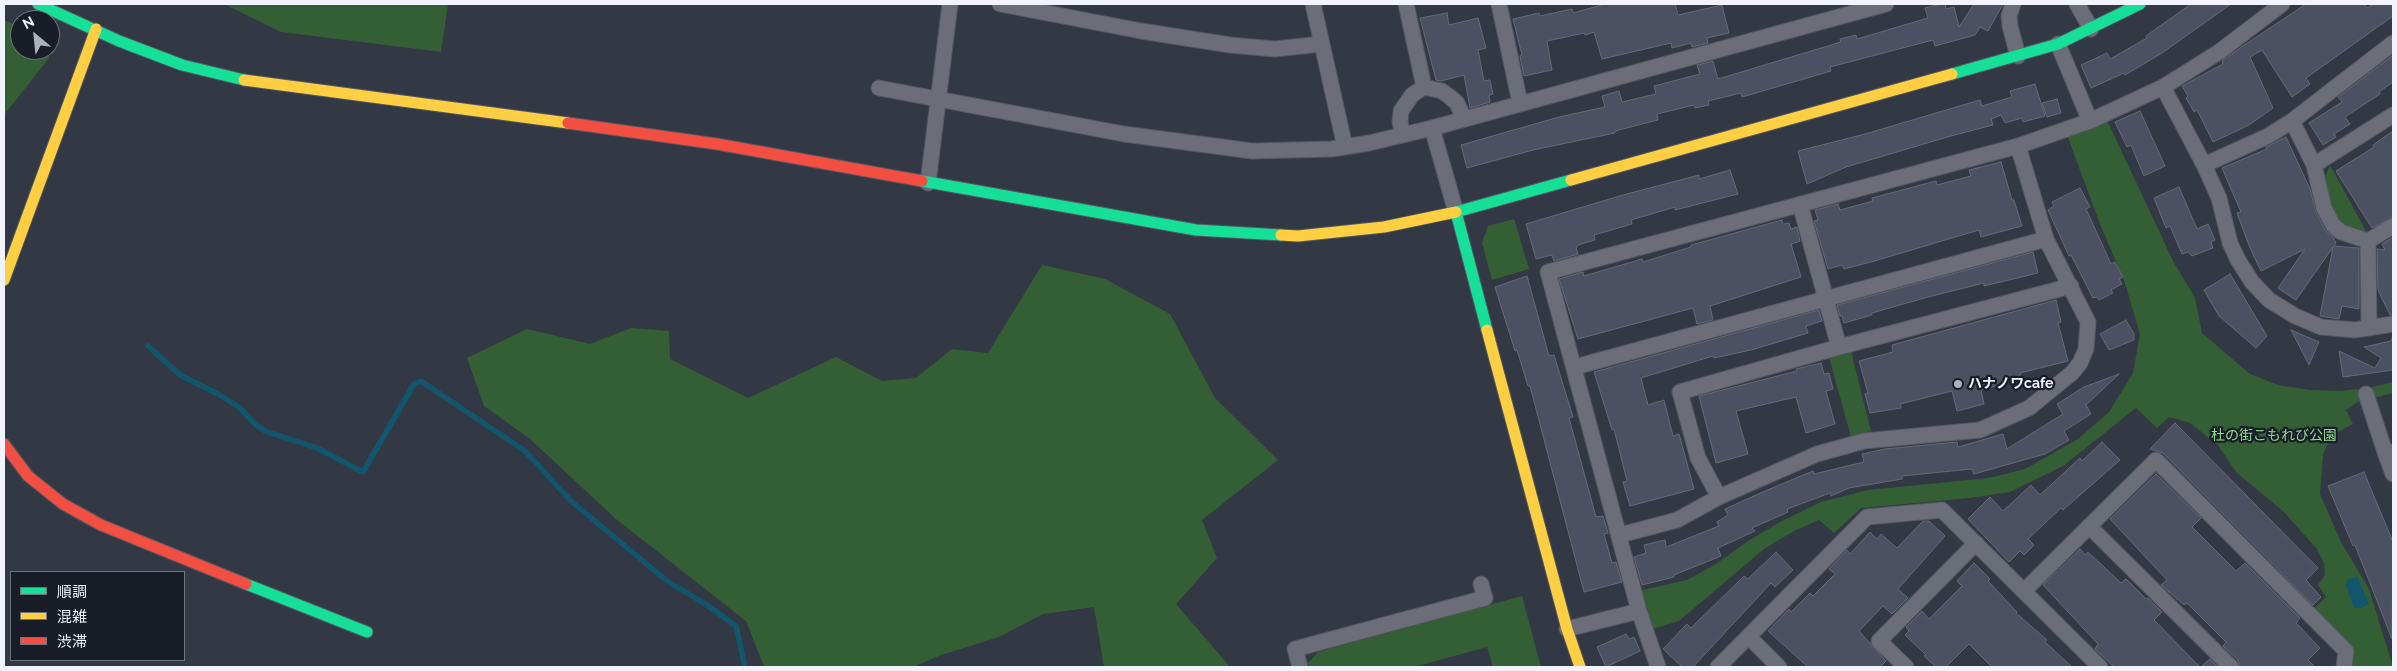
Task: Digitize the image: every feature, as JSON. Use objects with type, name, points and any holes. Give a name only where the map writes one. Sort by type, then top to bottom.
[{"type":"street","points":[[38,4],[119,41],[182,65],[230,78],[516,115],[717,144],[1196,230],[1298,236],[1346,232],[1456,212],[2058,44],[2140,4]]},
{"type":"street","points":[[928,183],[950,4]]},
{"type":"street","points":[[1000,4],[1141,31],[1230,45],[1275,49],[1321,44]]},
{"type":"street","points":[[1313,4],[1345,147]]},
{"type":"street","points":[[1406,4],[1424,87]]},
{"type":"street","points":[[1502,4],[1520,103]]},
{"type":"street","points":[[2013,4],[2009,16],[2018,56]]},
{"type":"street","points":[[2077,4],[2091,29]]},
{"type":"street","points":[[1658,667],[1639,611],[1548,272],[2018,146],[2090,121],[2163,87],[2219,52],[2282,4]]},
{"type":"street","points":[[879,88],[1124,134],[1252,151],[1345,147],[1432,128],[1877,5]]},
{"type":"street","points":[[4,280],[96,29]]},
{"type":"street","points":[[2058,44],[2090,121]]},
{"type":"street","points":[[2204,165],[2268,136],[2292,121],[2393,44]]},
{"type":"street","points":[[1403,135],[1400,122],[1401,111],[1412,95],[1424,87],[1434,88],[1450,97],[1457,103],[1464,119]]},
{"type":"street","points":[[2163,87],[2219,198],[2234,251],[2252,282],[2269,300],[2294,316],[2321,327],[2355,330],[2393,324]]},
{"type":"street","points":[[2314,165],[2393,115]]},
{"type":"street","points":[[2292,121],[2314,165],[2328,218],[2341,232],[2368,241],[2393,226]]},
{"type":"street","points":[[1432,128],[1567,629],[1580,667]]},
{"type":"street","points":[[1620,535],[1677,520],[1718,497],[1817,454],[1864,441],[1980,430],[2028,408],[2072,373],[2080,363],[2086,349],[2088,322],[2046,239],[2018,146]]},
{"type":"street","points":[[1800,204],[1839,347]]},
{"type":"street","points":[[1575,367],[2046,239]]},
{"type":"street","points":[[2368,241],[2369,327]]},
{"type":"street","points":[[1718,497],[1698,458],[1680,392],[1839,347],[2071,286]]},
{"type":"street","points":[[2366,394],[2390,454],[2393,474]]},
{"type":"street","points":[[5,450],[28,476],[63,504],[101,525],[368,632]]},
{"type":"street","points":[[2024,591],[2156,460],[2346,650],[2344,667]]},
{"type":"street","points":[[1718,667],[1867,517],[1942,510],[2100,667]]},
{"type":"street","points":[[2089,526],[2231,667]]},
{"type":"street","points":[[1906,667],[1880,641],[1976,543]]},
{"type":"street","points":[[1300,667],[1295,649],[1485,598],[1481,584]]},
{"type":"street","points":[[1567,629],[1639,611]]},
{"type":"street","points":[[1749,637],[1779,667]]},
{"type":"green space","points":[[224,4],[448,4],[441,52],[281,32]]},
{"type":"green space","points":[[4,20],[10,23],[10,60],[47,60],[4,115]]},
{"type":"green space","name":"杜の街こもれび公園","points":[[2106,118],[2173,261],[2195,298],[2202,333],[2250,374],[2278,385],[2310,390],[2341,391],[2373,387],[2393,382],[2393,393],[2358,402],[2346,410],[2353,424],[2336,433],[2328,443],[2323,454],[2320,494],[2341,542],[2369,589],[2393,667],[2350,667],[2313,610],[2326,597],[2318,585],[2325,575],[2324,563],[2317,549],[2283,511],[2236,472],[2218,445],[2190,423],[2169,417],[2157,428],[2136,408],[2063,466],[2010,492],[1970,498],[1861,508],[1834,533],[1819,520],[1794,531],[1764,549],[1679,621],[1653,629],[1642,590],[1687,580],[1716,564],[1748,541],[1782,521],[1821,502],[1868,490],[1989,478],[2025,469],[2078,439],[2109,412],[2133,373],[2140,334],[2124,280],[2100,224],[2067,135]]},
{"type":"green space","points":[[2330,165],[2366,231],[2348,227],[2333,213],[2324,180]]},
{"type":"green space","points":[[1514,219],[1529,269],[1492,280],[1482,243],[1488,226]]},
{"type":"green space","points":[[1042,265],[1105,279],[1170,314],[1215,398],[1278,460],[1202,520],[1217,558],[1176,604],[1230,667],[1104,667],[1094,607],[1043,614],[999,637],[941,655],[913,667],[767,667],[763,664],[746,621],[616,519],[530,439],[484,406],[467,358],[527,329],[590,344],[631,328],[669,331],[670,359],[748,398],[836,357],[882,381],[916,378],[952,349],[988,353]]},
{"type":"green space","points":[[1851,351],[1871,431],[1851,437],[1829,357]]},
{"type":"green space","points":[[1522,596],[1541,667],[1493,667],[1487,647],[1414,667],[1309,667],[1308,663],[1318,652]]},
{"type":"water","points":[[2357,576],[2369,604],[2361,608],[2354,608],[2346,586],[2347,580]]},
{"type":"building","points":[[1605,4],[1675,4],[1678,15],[1722,5],[1729,33],[1707,38],[1708,43],[1692,47],[1691,43],[1672,48],[1671,43],[1602,59],[1594,32],[1585,35],[1584,33],[1547,41],[1552,70],[1524,76],[1520,56],[1522,55],[1513,19],[1539,13],[1540,16],[1572,9],[1573,13]]},
{"type":"building","points":[[1945,4],[1946,9],[1954,7],[1959,27],[1974,4],[2003,4],[1988,31],[1980,27],[1975,35],[1935,46],[1933,40],[1830,67],[1831,71],[1742,97],[1741,93],[1708,101],[1709,105],[1695,108],[1694,105],[1657,114],[1658,120],[1615,131],[1615,133],[1533,150],[1467,168],[1461,145],[1559,117],[1605,107],[1602,96],[1619,91],[1622,102],[1656,94],[1654,86],[1700,74],[1697,65],[1713,61],[1718,79],[1841,42],[1840,39],[1856,35],[1857,39],[1928,18],[1925,8]]},
{"type":"building","points":[[2191,4],[2231,4],[2162,53],[2125,75],[2124,73],[2091,88],[2081,65],[2107,53],[2110,59],[2147,38],[2146,36]]},
{"type":"building","points":[[2306,4],[2364,4],[2367,8],[2374,4],[2393,4],[2393,16],[2306,78],[2310,84],[2292,97],[2262,50],[2250,57],[2273,108],[2249,125],[2213,142],[2197,110],[2194,112],[2186,98],[2188,96],[2182,86],[2223,64],[2222,61]]},
{"type":"building","points":[[1447,13],[1449,25],[1478,18],[1486,48],[1478,50],[1484,81],[1490,80],[1493,94],[1489,95],[1490,102],[1470,108],[1464,75],[1441,81],[1436,80],[1420,18]]},
{"type":"building","points":[[2393,55],[2393,82],[2379,92],[2380,94],[2345,117],[2350,124],[2334,134],[2336,137],[2323,145],[2309,123],[2342,102],[2338,97]]},
{"type":"building","points":[[2035,84],[2045,116],[2023,122],[2022,118],[2005,123],[2001,115],[1991,119],[1993,125],[1846,167],[1807,184],[1798,151],[1865,134],[1980,100],[1982,106],[2012,97],[2010,91]]},
{"type":"building","points":[[2057,99],[2061,113],[2047,117],[2042,103]]},
{"type":"building","points":[[2140,111],[2165,166],[2144,176],[2131,145],[2127,147],[2115,122]]},
{"type":"building","points":[[2393,131],[2393,217],[2372,228],[2336,171],[2374,147],[2373,145]]},
{"type":"building","points":[[2286,137],[2310,189],[2316,212],[2325,230],[2333,237],[2336,243],[2334,246],[2359,248],[2359,309],[2342,306],[2339,319],[2320,316],[2333,247],[2296,300],[2278,288],[2305,249],[2261,271],[2237,213],[2241,212],[2222,168],[2267,149],[2266,147]]},
{"type":"building","points":[[2001,162],[2022,226],[1981,237],[1979,230],[1844,269],[1842,265],[1828,269],[1814,221],[1818,220],[1815,210],[1838,204],[1840,210],[1873,201],[1872,198],[1936,181],[1937,185],[1971,176],[1969,170]]},
{"type":"building","points":[[1730,170],[1738,194],[1675,210],[1675,207],[1631,220],[1632,224],[1594,235],[1595,240],[1578,245],[1576,248],[1578,254],[1554,261],[1552,255],[1536,259],[1526,224],[1623,195],[1699,175],[1699,179]]},
{"type":"building","points":[[2179,187],[2197,229],[2208,224],[2215,240],[2211,242],[2213,248],[2192,256],[2188,252],[2182,254],[2170,226],[2166,228],[2154,198]]},
{"type":"building","points":[[2080,188],[2090,207],[2086,209],[2111,264],[2115,262],[2123,277],[2119,279],[2122,284],[2111,290],[2113,293],[2099,300],[2097,297],[2093,298],[2071,255],[2069,256],[2048,210],[2054,206],[2052,202]]},
{"type":"building","points":[[1782,220],[1783,224],[1789,223],[1791,229],[1797,227],[1800,241],[1791,244],[1801,277],[1710,306],[1713,320],[1697,324],[1693,308],[1578,339],[1559,279],[1583,272],[1584,276],[1642,259],[1643,262],[1691,247],[1691,245]]},
{"type":"building","points":[[2393,237],[2393,315],[2390,315],[2378,290],[2377,249],[2385,250],[2382,244]]},
{"type":"building","points":[[2033,252],[2038,273],[1984,286],[1984,283],[1928,297],[1844,323],[1842,316],[1840,316],[1837,305]]},
{"type":"building","points":[[2230,274],[2267,336],[2256,348],[2219,316],[2204,290]]},
{"type":"building","points":[[1527,276],[1549,356],[1554,355],[1573,417],[1569,418],[1596,517],[1603,516],[1608,533],[1604,534],[1612,563],[1616,562],[1622,582],[1584,592],[1530,386],[1528,386],[1517,350],[1515,351],[1495,287]]},
{"type":"building","points":[[2056,300],[2061,322],[2058,323],[2068,361],[2020,373],[2021,375],[2005,379],[2006,383],[1981,390],[1984,404],[1957,411],[1952,391],[1900,404],[1901,408],[1870,413],[1865,394],[1868,393],[1859,361],[1893,352],[1892,345]]},
{"type":"building","points":[[1819,310],[1822,321],[1806,326],[1808,333],[1751,350],[1714,358],[1713,356],[1641,378],[1648,405],[1664,400],[1673,436],[1679,434],[1694,489],[1630,506],[1623,482],[1627,481],[1614,429],[1612,430],[1594,372]]},
{"type":"building","points":[[2126,320],[2134,334],[2134,340],[2109,350],[2100,334]]},
{"type":"building","points":[[2291,330],[2319,342],[2309,365]]},
{"type":"building","points":[[2393,336],[2393,370],[2343,377],[2339,351],[2375,368],[2381,358],[2364,347],[2391,341]]},
{"type":"building","points":[[1821,363],[1824,374],[1829,373],[1833,389],[1826,391],[1835,424],[1806,433],[1796,397],[1736,411],[1748,454],[1716,463],[1699,396]]},
{"type":"building","points":[[2119,374],[2086,405],[2091,414],[2064,431],[2069,440],[2045,454],[1974,474],[1972,469],[1902,476],[1902,479],[1849,488],[1831,496],[1830,493],[1787,509],[1788,512],[1752,528],[1755,531],[1718,548],[1721,556],[1674,575],[1674,577],[1642,585],[1634,557],[1646,553],[1644,545],[1665,540],[1666,547],[1719,526],[1717,522],[1728,515],[1725,509],[1765,491],[1813,471],[1814,474],[1864,462],[1862,454],[1885,449],[1957,442],[1958,447],[2003,434],[2007,449],[2063,414],[2057,404],[2084,387]]},
{"type":"building","points":[[2175,423],[2318,568],[2306,580],[2321,597],[2313,605],[2163,453],[2150,449]]},
{"type":"building","points":[[2102,442],[2120,460],[2063,510],[2061,508],[2028,539],[2034,545],[2024,555],[2020,551],[2009,562],[1968,519],[1990,497],[2003,511],[2031,485],[2040,495],[2080,458],[2082,461]]},
{"type":"building","points":[[2364,472],[2393,542],[2392,639],[2355,545],[2353,546],[2328,486]]},
{"type":"building","points":[[2156,474],[2201,518],[2192,527],[2236,571],[2245,563],[2300,618],[2296,623],[2320,648],[2308,660],[2315,667],[2240,667],[2238,660],[2223,646],[2226,642],[2187,603],[2184,605],[2161,585],[2167,580],[2110,519]]},
{"type":"building","points":[[1923,521],[1929,521],[1945,536],[1898,589],[1908,598],[1892,614],[1883,606],[1859,631],[1886,661],[1880,667],[1808,667],[1768,631],[1789,609],[1791,612],[1810,593],[1813,596],[1835,574],[1829,569],[1847,550],[1850,554],[1870,532],[1877,539],[1881,534],[1897,548]]},
{"type":"building","points":[[2080,549],[2085,555],[2088,552],[2121,583],[2126,579],[2146,599],[2148,598],[2162,612],[2154,620],[2200,667],[2114,667],[2095,649],[2098,644],[2043,585]]},
{"type":"building","points":[[1776,552],[1793,570],[1775,587],[1771,583],[1693,667],[1682,667],[1663,649],[1687,624],[1691,628],[1744,576],[1748,579]]},
{"type":"building","points":[[1974,563],[1990,579],[1988,581],[2016,613],[2047,640],[2045,642],[2072,667],[1992,667],[1969,644],[1946,667],[1936,667],[1924,656],[1926,655],[1905,635],[1909,631],[1906,627],[1922,611],[1929,619],[1962,586],[1957,581]]},
{"type":"building","points":[[1626,634],[1629,639],[1634,637],[1640,651],[1606,667],[1597,647]]},
{"type":"building","points":[[2210,659],[2218,667],[2201,667]]},
{"type":"waterway","points":[[148,346],[180,375],[218,394],[240,408],[256,425],[265,431],[317,448],[363,472],[414,384],[421,381],[525,451],[571,501],[667,581],[707,605],[736,626],[745,667]]},
{"type":"traffic: fast","points":[[38,4],[119,41],[182,65],[244,80]]},
{"type":"traffic: fast","points":[[1952,74],[2058,44],[2140,4]]},
{"type":"traffic: fast","points":[[1487,330],[1456,212],[1571,180]]},
{"type":"traffic: fast","points":[[922,181],[1196,230],[1281,235]]},
{"type":"traffic: fast","points":[[246,584],[367,632]]},
{"type":"traffic: slow","points":[[4,280],[96,29]]},
{"type":"traffic: slow","points":[[1571,180],[1952,74]]},
{"type":"traffic: slow","points":[[244,80],[568,123]]},
{"type":"traffic: slow","points":[[1281,235],[1298,236],[1384,227],[1456,212]]},
{"type":"traffic: slow","points":[[1487,330],[1567,629],[1580,667]]},
{"type":"traffic: jam","points":[[568,123],[717,144],[922,181]]},
{"type":"traffic: jam","points":[[4,444],[28,476],[63,504],[101,525],[246,584]]},
{"type":"place","name":"ハナノワcafe","points":[[1958,384]]}]
